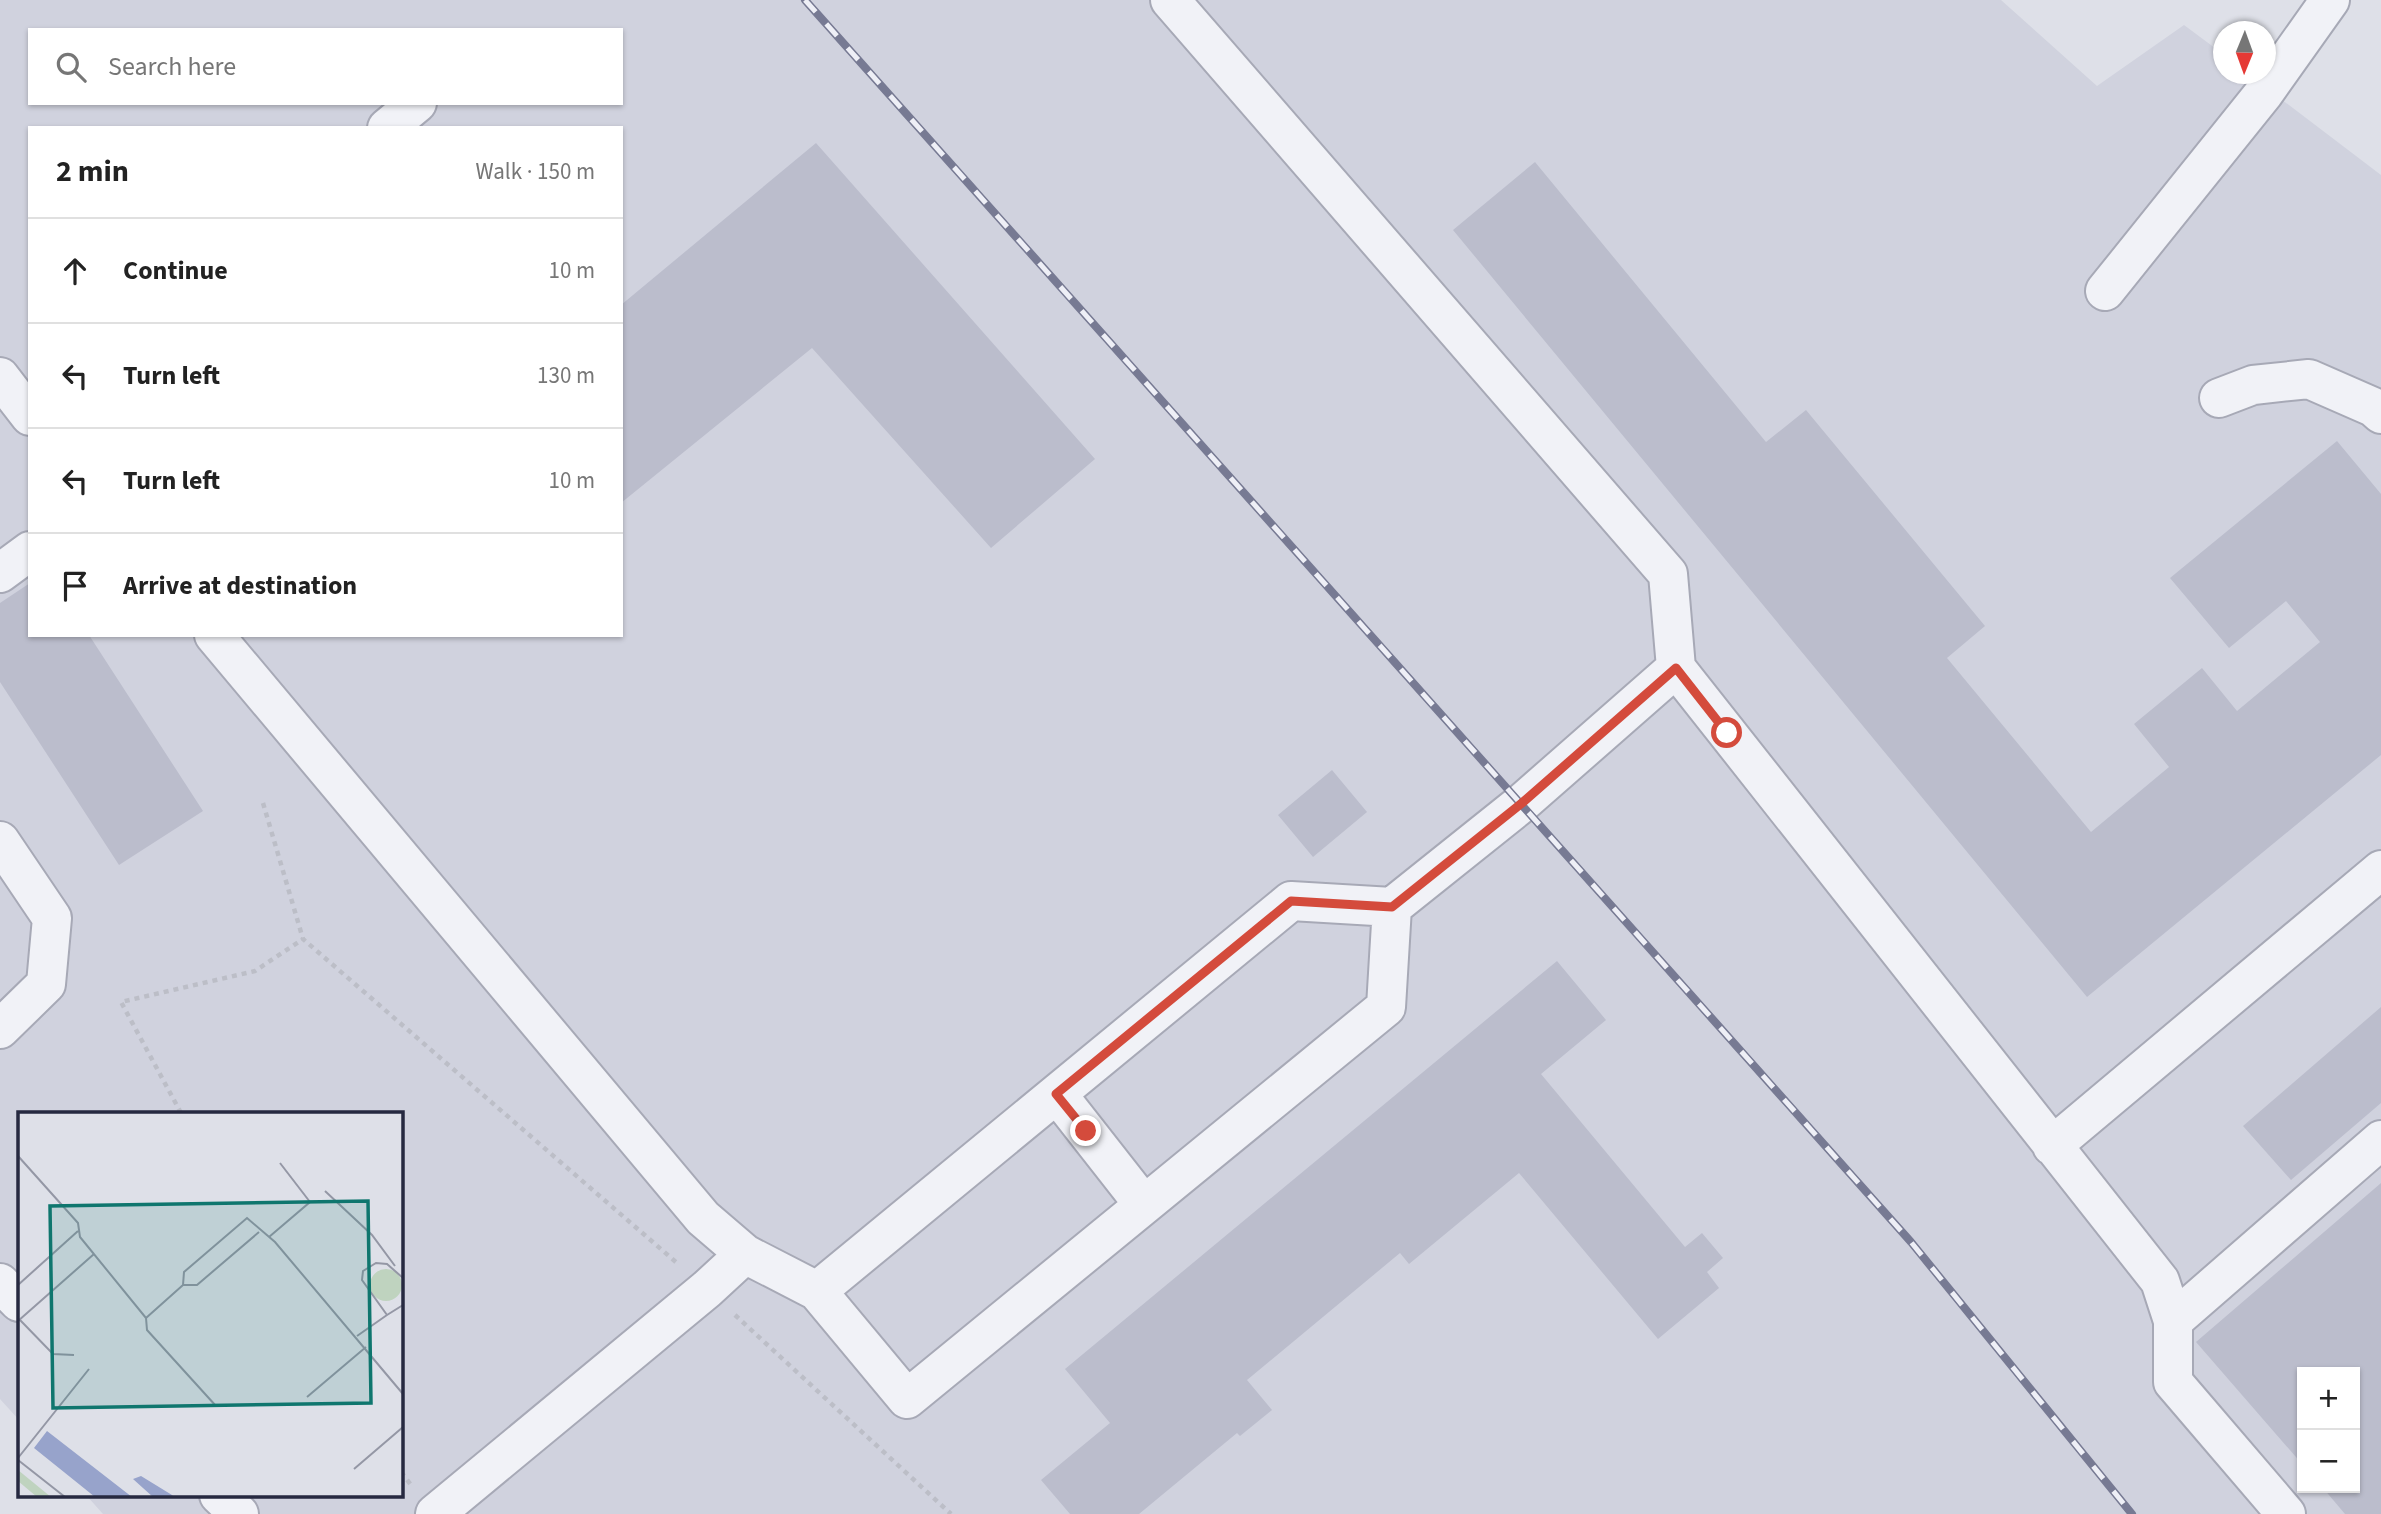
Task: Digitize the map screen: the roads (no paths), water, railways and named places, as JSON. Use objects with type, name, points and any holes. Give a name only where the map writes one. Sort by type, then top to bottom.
[{"type":"lane","points":[[1170,0],[1668,574],[1676,668],[2160,1281],[2173,1321],[2173,1382],[2286,1514]]},
{"type":"lane","points":[[2105,290],[2264,93],[2330,0]]},
{"type":"lane","points":[[389,126],[415,105]]},
{"type":"lane","points":[[0,377],[28,413]]},
{"type":"lane","points":[[2219,398],[2253,385],[2309,379],[2373,407],[2381,414]]},
{"type":"lane","points":[[0,573],[28,552]]},
{"type":"lane","points":[[216,637],[703,1217],[745,1254],[817,1291],[906,1399],[1386,1007],[1392,907]]},
{"type":"lane","points":[[817,1291],[1291,901],[1392,907],[1522,803],[1676,668]]},
{"type":"lane","points":[[0,841],[52,918],[46,984],[0,1029]]},
{"type":"lane","points":[[2052,1146],[2381,870]]},
{"type":"lane","points":[[1056,1094],[1144,1205]]},
{"type":"lane","points":[[2173,1321],[2381,1140]]},
{"type":"lane","points":[[435,1514],[707,1289],[745,1254]]},
{"type":"lane","points":[[0,1283],[18,1300]]},
{"type":"lane","points":[[220,1496],[239,1514]]},
{"type":"railway","points":[[805,0],[1911,1242],[2132,1514]]}]
